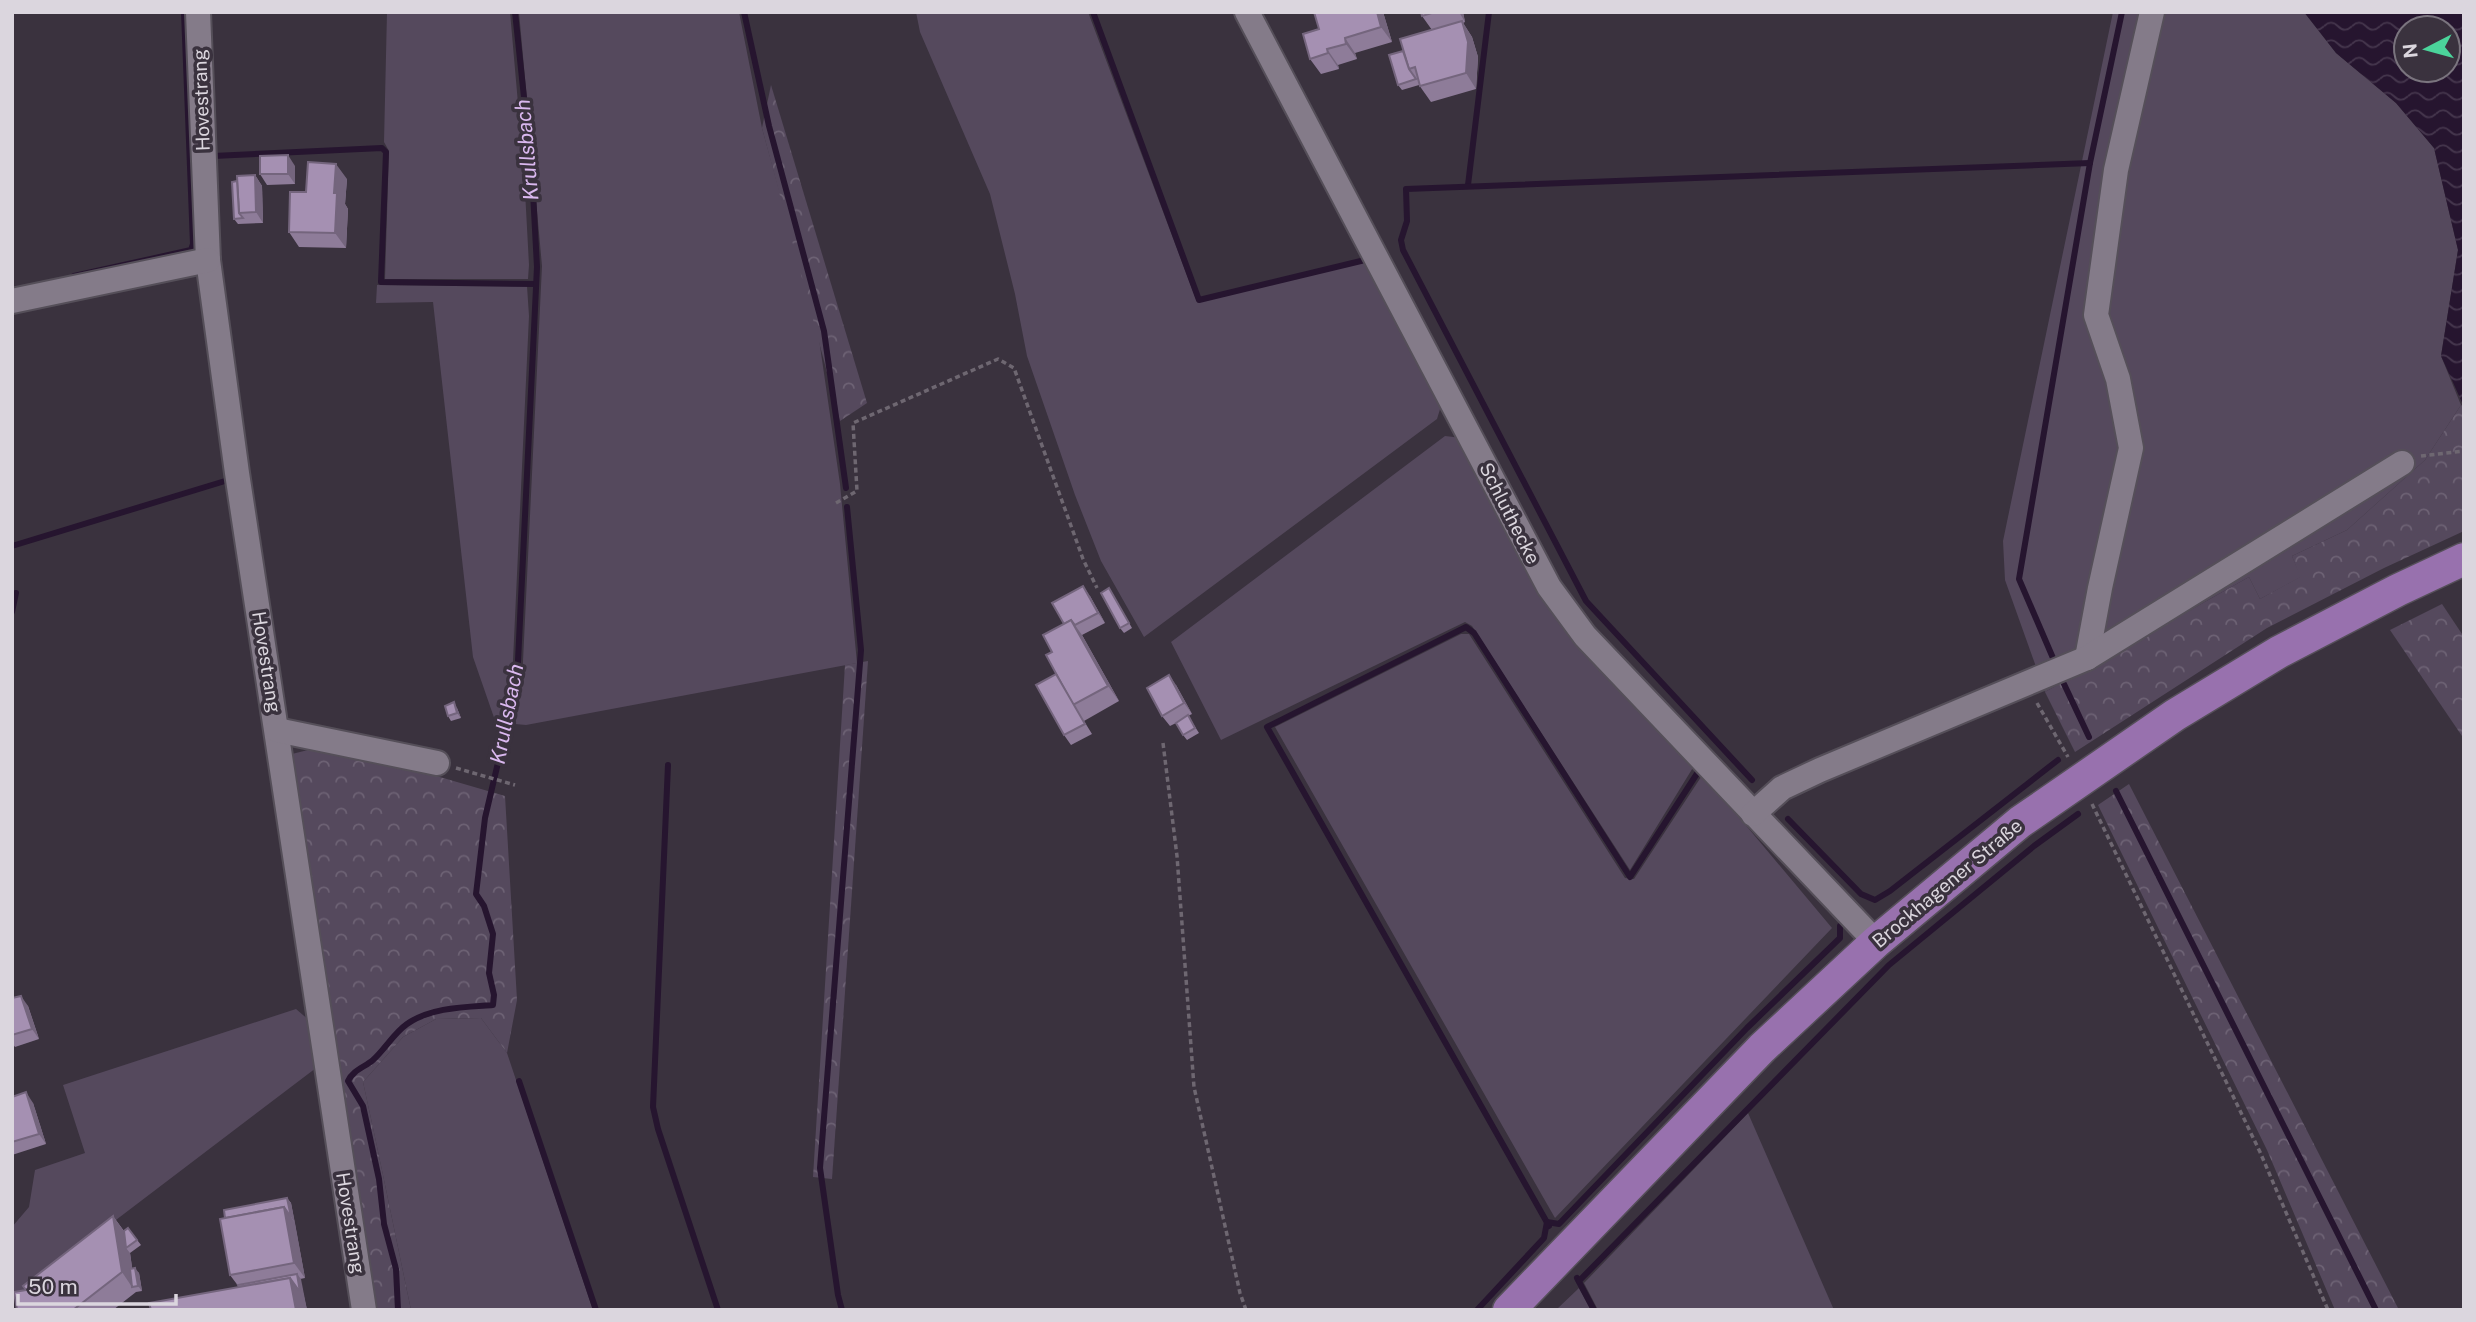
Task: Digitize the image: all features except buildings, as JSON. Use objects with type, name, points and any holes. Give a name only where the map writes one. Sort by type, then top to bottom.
[{"type":"main road","name":"Brockhagener Straße","points":[[1509,1310],[1762,1048],[1876,942],[2020,822],[2175,715],[2279,652],[2464,559]]},
{"type":"street","name":"Hovestrang","points":[[198,12],[208,260],[237,473],[364,1310]]},
{"type":"street","name":"Schluthecke","points":[[1247,12],[1549,587],[1585,636],[1876,942]]},
{"type":"street","points":[[2087,658],[2131,447],[2118,379],[2096,315],[2116,170],[2152,12]]},
{"type":"street","points":[[12,301],[208,260]]},
{"type":"street","points":[[1753,814],[1782,788],[1807,776],[2087,658],[2402,463]]},
{"type":"street","points":[[277,730],[437,763]]},
{"type":"path","points":[[836,503],[857,491],[853,423],[998,359],[1014,368],[1083,559],[1097,587]]},
{"type":"path","points":[[2402,463],[2420,456],[2464,451]]},
{"type":"path","points":[[2027,684],[2080,779]]},
{"type":"path","points":[[1163,743],[1177,856],[1194,1087],[1246,1310]]},
{"type":"path","points":[[437,763],[515,785]]},
{"type":"path","points":[[2097,815],[2260,1152],[2328,1310]]},
{"type":"green space","points":[[387,12],[510,12],[524,172],[528,279],[385,279],[389,151],[384,142]]},
{"type":"green space","points":[[519,12],[739,12],[762,128],[818,332],[840,484],[857,663],[526,725],[515,724],[522,682],[542,266]]},
{"type":"green space","points":[[916,12],[1088,12],[1197,302],[1366,262],[1441,406],[1437,419],[1144,637],[1101,561],[1075,495],[1027,356],[1015,294],[990,194],[920,32]]},
{"type":"green space","points":[[2113,12],[2304,12],[2336,53],[2396,103],[2434,148],[2458,250],[2441,356],[2461,405],[2425,460],[2347,530],[2292,556],[2301,577],[2260,599],[2249,577],[2045,692],[2005,580],[2003,541]]},
{"type":"green space","points":[[771,85],[867,403],[840,421],[762,128]]},
{"type":"green space","points":[[377,285],[527,286],[529,316],[512,682],[499,732],[473,657],[433,302],[376,303]]},
{"type":"green space","points":[[2461,405],[2464,407],[2464,531],[2384,568],[2267,628],[2075,752],[2045,692],[2249,577],[2260,599],[2300,577],[2292,556],[2347,530],[2425,460]]},
{"type":"green space","points":[[1445,436],[1462,438],[1541,587],[1694,766],[1630,870],[1472,626],[1465,622],[1221,740],[1171,642]]},
{"type":"green space","points":[[2442,604],[2464,637],[2464,739],[2390,630]]},
{"type":"green space","points":[[1461,634],[1469,634],[1625,878],[1634,879],[1703,774],[1832,928],[1555,1218],[1275,727]]},
{"type":"green space","points":[[868,661],[832,1179],[813,1177],[845,665]]},
{"type":"green space","points":[[312,749],[433,775],[505,796],[517,1000],[507,1053],[481,1018],[436,1019],[403,1037],[363,1082],[411,1310],[374,1310],[292,754]]},
{"type":"green space","points":[[2129,784],[2399,1310],[2335,1310],[2267,1150],[2098,805]]},
{"type":"green space","points":[[296,1009],[310,1021],[316,1068],[12,1299],[12,1227],[29,1207],[35,1170],[85,1153],[63,1085]]},
{"type":"green space","points":[[481,1018],[507,1053],[593,1310],[411,1310],[363,1082],[403,1037],[436,1019]]},
{"type":"green space","points":[[1748,1113],[1834,1310],[1598,1310],[1584,1283]]},
{"type":"green space","points":[[1579,1288],[1591,1310],[1556,1310]]},
{"type":"water","points":[[2304,12],[2464,12],[2464,407],[2441,356],[2458,250],[2434,148],[2396,103],[2336,53]]},
{"type":"waterway","points":[[74,276],[191,250],[193,244],[184,12]]},
{"type":"waterway","name":"Krullsbach","points":[[398,1310],[396,1269],[384,1224],[379,1179],[363,1106],[348,1081],[356,1071],[373,1060],[402,1028],[416,1018],[449,1009],[493,1005],[494,995],[489,973],[493,934],[484,906],[476,894],[485,818],[517,682],[537,267],[532,173],[515,12]]},
{"type":"waterway","points":[[744,12],[769,126],[824,331],[846,488]]},
{"type":"waterway","points":[[1093,12],[1199,300],[1365,260]]},
{"type":"waterway","points":[[1468,185],[1489,12]]},
{"type":"waterway","points":[[2053,658],[2019,579],[2090,163],[2122,12]]},
{"type":"waterway","points":[[213,156],[382,148],[386,152],[381,282],[536,284]]},
{"type":"waterway","points":[[1752,780],[1586,601],[1403,250],[1401,240],[1407,221],[1406,189],[2090,163]]},
{"type":"waterway","points":[[12,546],[225,481]]},
{"type":"waterway","points":[[842,1310],[820,1168],[861,650],[847,507]]},
{"type":"waterway","points":[[12,612],[16,593]]},
{"type":"waterway","points":[[1549,1226],[1267,727],[1466,627],[1474,633],[1630,877],[1700,769]]},
{"type":"waterway","points":[[2064,684],[2089,737]]},
{"type":"waterway","points":[[1788,819],[1861,894],[1875,900],[2058,760]]},
{"type":"waterway","points":[[668,765],[653,1107],[718,1310]]},
{"type":"waterway","points":[[2116,791],[2376,1310]]},
{"type":"waterway","points":[[1579,1281],[1889,965],[2034,846],[2078,814]]},
{"type":"waterway","points":[[1477,1310],[1544,1238],[1547,1222],[1559,1224],[1747,1028],[1840,938],[1840,926]]},
{"type":"waterway","points":[[519,1081],[596,1310]]},
{"type":"waterway","points":[[1577,1278],[1594,1310]]}]
